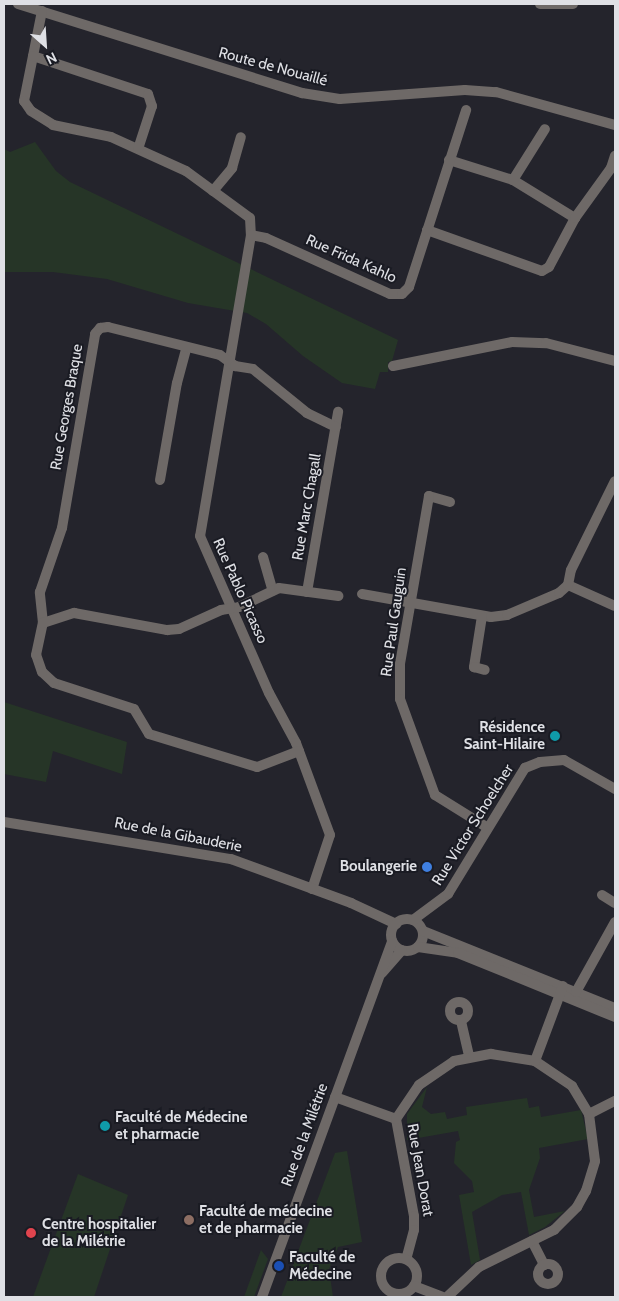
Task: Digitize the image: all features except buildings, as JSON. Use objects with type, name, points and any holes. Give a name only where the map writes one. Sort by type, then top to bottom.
[{"type":"street","name":"Route de Nouaillé","points":[[18,4],[302,93],[340,99],[465,90],[496,92],[615,125]]},
{"type":"street","points":[[540,4],[573,4]]},
{"type":"street","points":[[42,11],[24,101],[31,111],[53,125],[111,137],[186,171],[246,214],[250,220],[251,234]]},
{"type":"street","points":[[33,56],[148,94],[152,106],[138,149]]},
{"type":"street","name":"Rue Frida Kahlo","points":[[251,234],[266,238],[396,295],[409,287],[466,110]]},
{"type":"street","points":[[513,180],[546,130]]},
{"type":"street","points":[[214,191],[232,168],[241,137]]},
{"type":"street","points":[[427,230],[542,271],[549,267],[575,218],[611,168],[615,156]]},
{"type":"street","points":[[449,160],[513,180],[575,218]]},
{"type":"street","name":"Rue Pablo Picasso","points":[[251,234],[199,525],[203,545],[299,750],[330,834],[312,888]]},
{"type":"street","name":"Rue Georges Braque","points":[[43,623],[40,592],[62,528],[95,334],[100,328],[108,327],[186,349],[220,355],[228,362]]},
{"type":"street","points":[[393,366],[521,342],[546,343],[615,361]]},
{"type":"street","points":[[160,480],[177,383],[186,349]]},
{"type":"street","points":[[228,362],[253,369],[307,413],[336,427]]},
{"type":"street","name":"Rue Marc Chagall","points":[[307,592],[338,412]]},
{"type":"street","points":[[568,586],[571,570],[615,481]]},
{"type":"street","name":"Rue Paul Gauguin","points":[[450,502],[430,496],[400,664],[402,708],[435,795],[488,828]]},
{"type":"street","points":[[263,557],[273,591]]},
{"type":"street","points":[[362,594],[482,616],[508,615],[568,586],[615,606]]},
{"type":"street","points":[[299,750],[268,765],[252,766],[149,734],[134,709],[54,683],[42,672],[36,655],[43,623],[74,614],[167,630],[231,608],[279,588],[338,596]]},
{"type":"street","points":[[482,616],[474,666],[485,670]]},
{"type":"street","name":"Rue Victor Schoelcher","points":[[413,920],[448,894],[525,768],[540,762],[564,760],[615,789]]},
{"type":"street","name":"Rue de la Gibauderie","points":[[4,822],[231,859],[312,888],[396,924]]},
{"type":"street","points":[[602,895],[615,903]]},
{"type":"street","points":[[615,1008],[576,992],[561,990],[458,953],[418,947],[402,950],[392,941],[396,924],[404,919],[413,920],[423,931],[561,990],[615,1017]]},
{"type":"street","points":[[576,992],[615,922]]},
{"type":"street","points":[[418,947],[423,931]]},
{"type":"street","name":"Rue de la Milétrie","points":[[262,1297],[392,941]]},
{"type":"street","name":"Rue de la Milétrie","points":[[376,983],[402,950]]},
{"type":"street","points":[[535,1061],[561,990]]},
{"type":"street","points":[[461,1020],[468,1056]]},
{"type":"street","points":[[396,1119],[412,1093],[429,1076],[468,1056],[506,1054],[535,1061],[572,1086],[589,1114],[595,1161],[586,1191],[566,1219],[532,1241],[478,1267],[447,1297]]},
{"type":"street","points":[[589,1114],[615,1101],[615,1093]]},
{"type":"street","name":"Rue Jean Dorat","points":[[335,1097],[396,1119],[414,1216],[414,1230],[406,1260]]},
{"type":"street","points":[[532,1241],[544,1264]]},
{"type":"street","points":[[406,1260],[416,1271],[414,1286],[406,1293],[394,1294],[381,1282],[381,1270],[389,1261],[406,1260]]},
{"type":"street","points":[[414,1286],[442,1297]]},
{"type":"green space","points":[[35,142],[56,171],[70,182],[398,340],[392,361],[388,362],[388,372],[380,372],[375,389],[342,383],[303,356],[266,324],[247,313],[188,303],[107,279],[53,272],[4,272],[4,149],[10,152]]},
{"type":"green space","points":[[4,702],[127,742],[122,774],[53,751],[46,782],[4,774]]},
{"type":"green space","points":[[427,1087],[422,1107],[431,1114],[445,1112],[447,1119],[467,1115],[466,1107],[527,1098],[529,1108],[539,1106],[541,1117],[581,1110],[588,1139],[539,1148],[540,1158],[529,1190],[534,1217],[565,1211],[545,1227],[529,1235],[521,1192],[502,1195],[472,1212],[480,1260],[471,1265],[459,1195],[474,1192],[472,1181],[454,1163],[456,1142],[460,1140],[458,1131],[407,1140],[407,1114]]},
{"type":"green space","points":[[347,1151],[362,1242],[338,1247],[329,1269],[333,1297],[281,1297],[335,1153]]},
{"type":"green space","points":[[78,1174],[128,1195],[94,1297],[33,1297]]},
{"type":"green space","points":[[261,1250],[268,1259],[254,1297],[244,1297]]},
{"type":"place","name":"Résidence Saint-Hilaire","points":[[555,736]]},
{"type":"place","name":"Boulangerie","points":[[427,867]]},
{"type":"place","name":"Faculté de Médecine et pharmacie","points":[[105,1126]]},
{"type":"place","name":"Faculté de médecine et de pharmacie","points":[[189,1220]]},
{"type":"place","name":"Centre hospitalier de la Milétrie","points":[[31,1233]]},
{"type":"place","name":"Faculté de Médecine","points":[[279,1266]]}]
